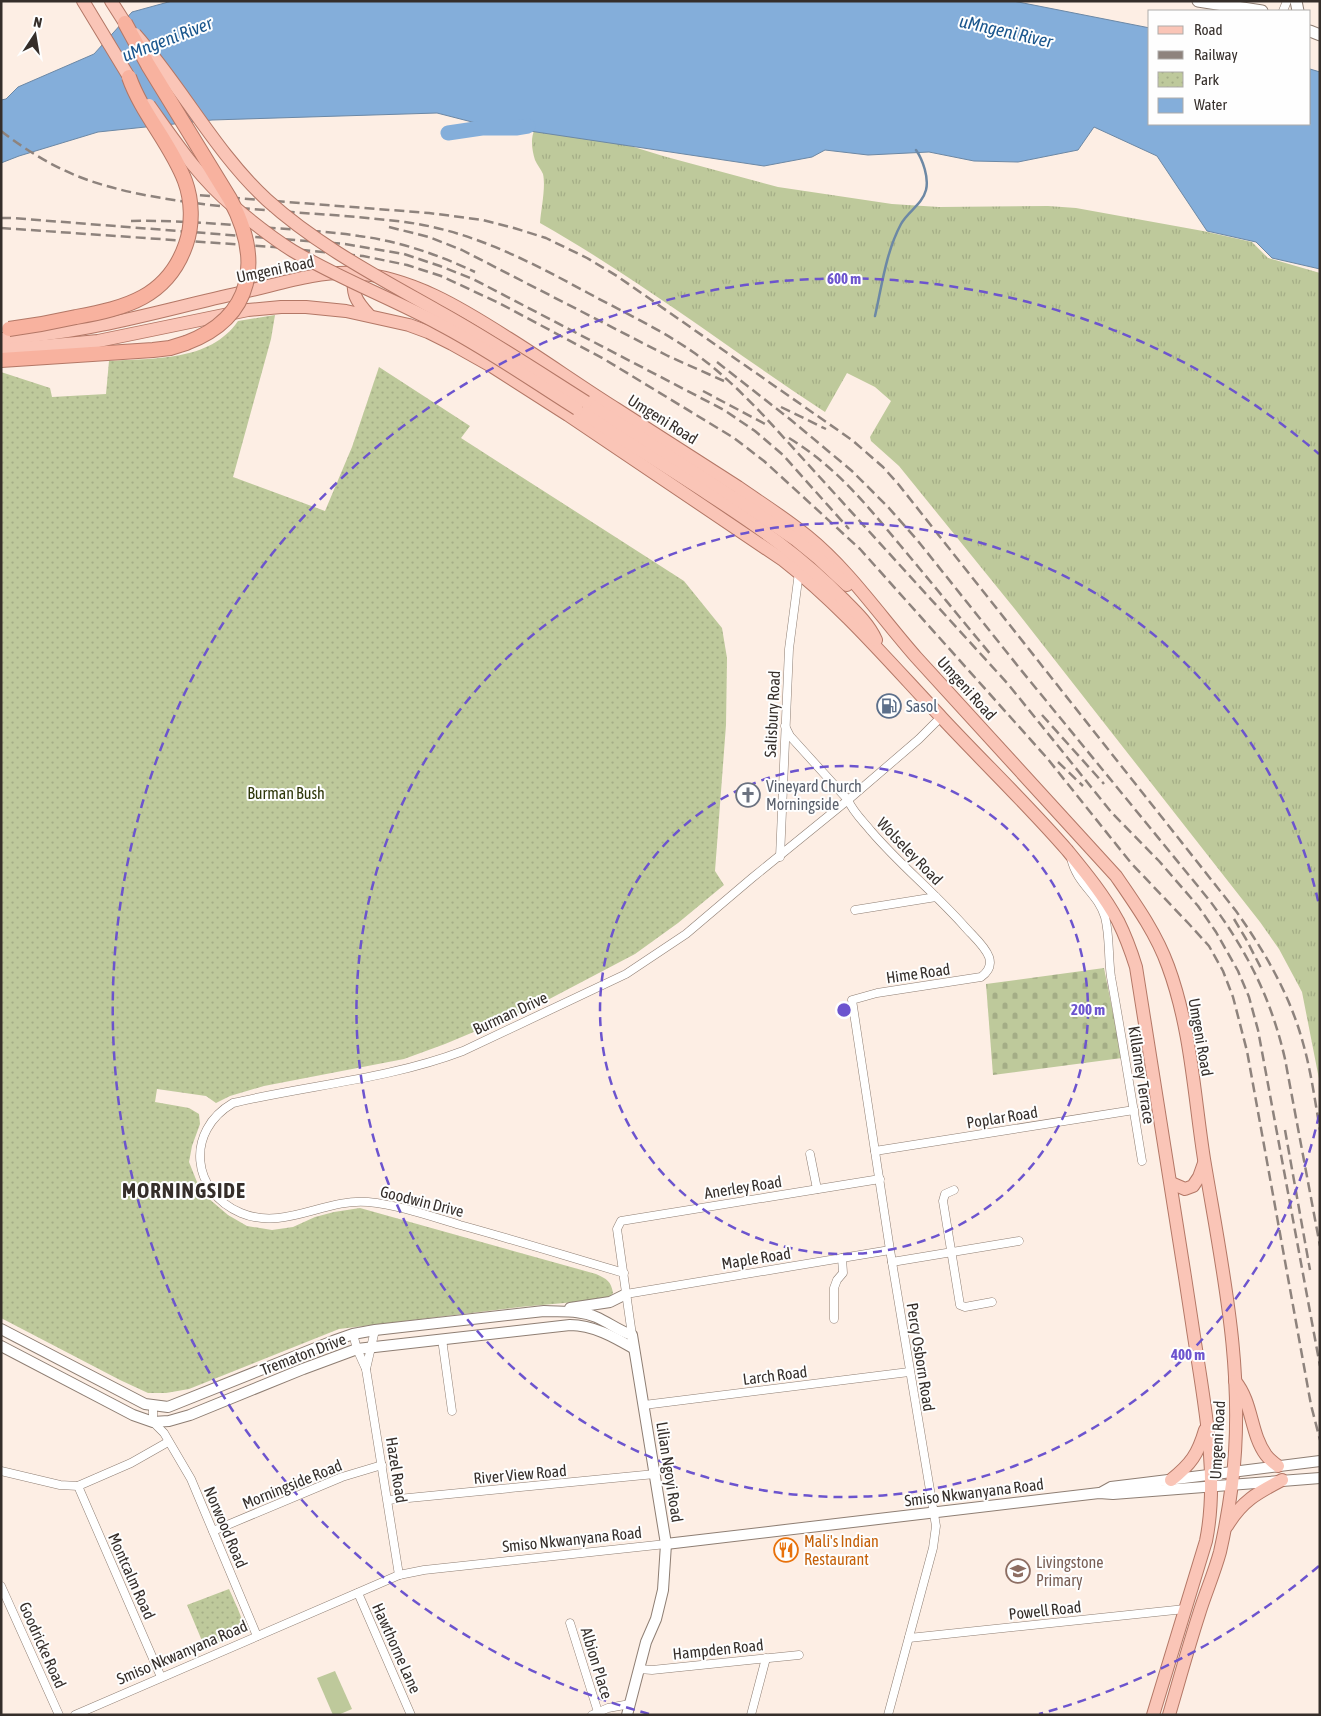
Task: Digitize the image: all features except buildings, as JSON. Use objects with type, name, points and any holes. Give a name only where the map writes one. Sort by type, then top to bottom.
[{"type":"highway","points":[[1,360],[153,350],[186,344],[207,334],[225,320],[241,297],[249,265],[248,248],[235,208],[148,65],[125,23]]},
{"type":"highway","points":[[4,332],[128,305],[154,290],[175,267],[181,257],[191,224],[190,200],[186,182],[129,77]]},
{"type":"main road","points":[[83,1],[129,77],[170,135],[205,178],[231,205],[268,234],[331,272],[447,328],[486,350],[745,505],[796,540],[818,558],[885,621]]},
{"type":"main road","points":[[111,1],[125,23],[152,53],[224,152],[265,198],[287,218],[339,255],[480,335],[796,555],[827,583],[867,624],[874,635],[879,650]]},
{"type":"main road","points":[[1198,1],[1256,10]]},
{"type":"main road","name":"Umgeni Road","points":[[4,332],[44,335],[99,326],[296,280],[335,274],[354,274],[382,278],[416,287],[452,304],[523,347],[594,395],[700,462],[808,536],[844,570],[885,621],[1116,876],[1150,928],[1168,966],[1178,996],[1187,1038],[1204,1160],[1234,1344],[1235,1451],[1224,1530],[1219,1554],[1169,1715]]},
{"type":"main road","points":[[354,274],[354,296],[369,315]]},
{"type":"main road","name":"Umgeni Road","points":[[1,350],[98,340],[248,310],[306,307],[369,315],[428,332],[481,360],[568,415],[799,572],[879,650],[1070,854],[1103,897],[1118,921],[1136,967],[1171,1183],[1210,1453],[1210,1524],[1153,1715]]},
{"type":"main road","points":[[1171,1183],[1184,1189],[1193,1186],[1199,1177],[1204,1160]]},
{"type":"main road","points":[[1235,1381],[1246,1398],[1256,1433],[1265,1454],[1278,1466]]},
{"type":"main road","points":[[1171,1480],[1194,1459],[1206,1426]]},
{"type":"main road","points":[[1224,1530],[1237,1510],[1248,1500],[1287,1480]]},
{"type":"street","name":"Salisbury Road","points":[[780,857],[789,649],[799,572]]},
{"type":"street","name":"Burman Drive","points":[[218,1114],[233,1103],[395,1072],[440,1060],[463,1051],[639,966],[686,934],[780,857],[848,800],[941,717]]},
{"type":"street","name":"Wolseley Road","points":[[785,726],[790,736],[848,800],[852,809],[880,842],[983,947],[990,964],[987,972]]},
{"type":"street","name":"Killarney Terrace","points":[[1070,854],[1073,869],[1102,908],[1104,916],[1108,938],[1109,961],[1142,1161]]},
{"type":"street","points":[[855,910],[936,897]]},
{"type":"street","name":"Hime Road","points":[[852,1000],[877,993],[968,980],[987,972]]},
{"type":"street","name":"Percy Osborn Road","points":[[852,1000],[909,1372],[936,1526],[935,1537],[888,1715]]},
{"type":"street","name":"Poplar Road","points":[[875,1151],[1134,1110]]},
{"type":"street","name":"Goodwin Drive","points":[[218,1114],[209,1125],[200,1145],[203,1175],[212,1191],[221,1201],[243,1214],[266,1219],[279,1219],[352,1202],[384,1205],[624,1273]]},
{"type":"street","points":[[810,1154],[817,1189]]},
{"type":"street","name":"Anerley Road","points":[[617,1229],[619,1223],[624,1220],[880,1179]]},
{"type":"street","points":[[954,1190],[945,1194],[944,1197],[960,1305],[965,1307],[992,1302]]},
{"type":"street","name":"Lilian Ngoyi Road","points":[[617,1229],[633,1348],[666,1544],[663,1590],[656,1619],[646,1642],[627,1715]]},
{"type":"street","points":[[892,1262],[1019,1240]]},
{"type":"street","name":"Maple Road","points":[[626,1294],[890,1250]]},
{"type":"street","points":[[834,1319],[834,1288],[837,1280],[843,1273],[842,1258]]},
{"type":"street","points":[[550,1311],[610,1302],[626,1294]]},
{"type":"street","points":[[550,1311],[562,1315],[563,1318],[560,1324],[556,1326]]},
{"type":"street","name":"Trematon Drive","points":[[1,1329],[130,1398],[153,1406],[168,1407],[353,1334],[374,1330],[550,1311],[589,1314],[622,1332],[632,1335]]},
{"type":"street","points":[[474,1319],[476,1335]]},
{"type":"street","name":"Trematon Drive","points":[[1,1346],[121,1409],[153,1422],[169,1421],[190,1415],[357,1349],[579,1325],[602,1332],[633,1348]]},
{"type":"street","name":"Hazel Road","points":[[366,1369],[374,1330]]},
{"type":"street","name":"Hazel Road","points":[[353,1334],[366,1369],[399,1575]]},
{"type":"street","points":[[442,1339],[452,1411]]},
{"type":"street","points":[[74,1384],[81,1371]]},
{"type":"street","points":[[257,1372],[264,1385]]},
{"type":"street","name":"Larch Road","points":[[644,1405],[909,1372]]},
{"type":"street","points":[[153,1406],[153,1422]]},
{"type":"street","points":[[164,1433],[169,1421],[168,1407]]},
{"type":"street","name":"Norwood Road","points":[[153,1422],[164,1433],[185,1467],[257,1636]]},
{"type":"street","points":[[1,1471],[60,1485],[78,1486],[131,1463],[168,1442]]},
{"type":"street","name":"Smiso Nkwanyana Road","points":[[74,1715],[399,1575],[424,1570],[666,1544],[1099,1493],[1113,1494],[1232,1478],[1278,1466],[1320,1461]]},
{"type":"street","name":"Morningside Road","points":[[213,1531],[342,1477],[382,1464]]},
{"type":"street","name":"River View Road","points":[[388,1500],[655,1474]]},
{"type":"street","name":"Smiso Nkwanyana Road","points":[[1232,1478],[1287,1480],[1320,1478]]},
{"type":"street","name":"Smiso Nkwanyana Road","points":[[1099,1493],[1111,1488],[1171,1480],[1211,1481]]},
{"type":"street","name":"Montcalm Road","points":[[78,1486],[161,1676]]},
{"type":"street","name":"Goodricke Road","points":[[1,1586],[59,1715]]},
{"type":"street","name":"Hawthorne Lane","points":[[358,1593],[411,1715]]},
{"type":"street","name":"Powell Road","points":[[909,1638],[1184,1609]]},
{"type":"street","name":"Albion Place","points":[[570,1622],[595,1713]]},
{"type":"street","name":"Hampden Road","points":[[639,1669],[652,1670],[799,1655]]},
{"type":"street","points":[[751,1715],[766,1658]]},
{"type":"street","points":[[595,1713],[616,1706],[630,1704]]},
{"type":"green space","points":[[535,129],[582,131],[663,156],[778,187],[892,204],[939,207],[1048,206],[1076,208],[1203,231],[1252,242],[1268,258],[1320,273],[1320,1084],[1302,992],[1279,949],[1260,922],[1014,608],[899,466],[871,441],[870,437],[891,401],[875,387],[847,373],[825,412],[613,267],[540,223],[544,179],[533,152],[532,140]]},
{"type":"green space","name":"Burman Bush","points":[[275,315],[271,339],[233,477],[325,511],[352,447],[379,367],[470,426],[461,438],[684,581],[722,628],[727,658],[726,725],[715,871],[724,885],[678,923],[635,954],[538,1005],[404,1059],[264,1086],[230,1096],[216,1103],[206,1096],[157,1089],[155,1102],[189,1108],[199,1114],[200,1124],[192,1146],[189,1162],[201,1192],[228,1215],[247,1226],[272,1230],[293,1227],[315,1217],[360,1208],[596,1274],[610,1283],[613,1293],[608,1299],[520,1307],[339,1329],[189,1389],[166,1393],[148,1393],[1,1318],[1,372],[50,388],[52,397],[106,394],[109,361],[162,358],[196,351],[212,344],[226,334],[238,321]]},
{"type":"green space","points":[[1104,968],[1122,1058],[993,1075],[986,984]]},
{"type":"green space","points":[[229,1589],[240,1615],[242,1628],[231,1637],[205,1648],[187,1605]]},
{"type":"green space","points":[[335,1671],[352,1709],[338,1715],[333,1715],[317,1678]]},
{"type":"water","name":"uMngeni River","points":[[172,1],[1013,1],[1148,28],[1148,125],[1311,125],[1311,69],[1320,72],[1320,269],[1272,258],[1256,242],[1207,231],[1157,156],[1094,127],[1078,150],[1018,162],[974,161],[929,152],[868,155],[825,150],[812,157],[764,166],[476,123],[437,113],[212,120],[98,132],[1,163],[1,100],[6,99],[18,87],[94,54],[132,12]]},
{"type":"waterway","points":[[448,133],[482,128],[528,126]]},
{"type":"waterway","points":[[875,316],[885,269],[896,235],[904,219],[921,200],[926,190],[925,169],[916,150]]},
{"type":"railway","points":[[1,131],[31,152],[63,170],[85,179],[123,190],[187,202],[405,222],[454,232],[522,259],[655,328],[693,352],[731,383],[765,417],[1008,684],[1112,813],[1159,861],[1198,906],[1216,932],[1238,971],[1249,997],[1258,1030],[1320,1366]]},
{"type":"railway","points":[[185,194],[429,213],[483,220],[546,238],[587,258],[617,276],[852,440],[883,467],[899,485],[1247,926],[1276,974],[1298,1025],[1313,1086],[1320,1130]]},
{"type":"railway","points":[[1,218],[345,244],[404,254],[440,266],[473,279],[724,410],[755,431],[783,455],[849,529]]},
{"type":"railway","points":[[131,221],[212,224],[322,232],[374,238],[418,250],[475,272]]},
{"type":"railway","points":[[389,227],[429,237],[462,250],[668,356],[724,381]]},
{"type":"railway","points":[[1,228],[274,247],[363,256],[407,265],[441,276],[499,303],[604,359],[734,438],[764,461],[860,549],[1047,758],[1131,863],[1209,946],[1223,971],[1233,997],[1247,1051],[1311,1405],[1320,1440]]},
{"type":"railway","points":[[717,362],[852,471],[888,507],[918,541],[1210,901],[1223,920],[1256,976],[1273,1016],[1285,1059],[1320,1246]]},
{"type":"railway","points":[[703,391],[767,425]]},
{"type":"railway","points":[[781,407],[826,429]]},
{"type":"railway","points":[[789,438],[821,461],[862,500],[992,656]]},
{"type":"railway","points":[[1042,715],[1104,784]]},
{"type":"railway","points":[[1058,762],[1083,786]]},
{"type":"railway","points":[[1234,919],[1262,970]]},
{"type":"railway","points":[[1285,1130],[1310,1270]]},
{"type":"place","name":"Sasol","points":[[889,706]]},
{"type":"place","name":"Vineyard Church Morningside","points":[[748,795]]},
{"type":"place","name":"Mali's Indian Restaurant","points":[[786,1550]]},
{"type":"place","name":"Livingstone Primary","points":[[1018,1571]]},
{"type":"district","name":"MORNINGSIDE","points":[[184,1190]]}]
